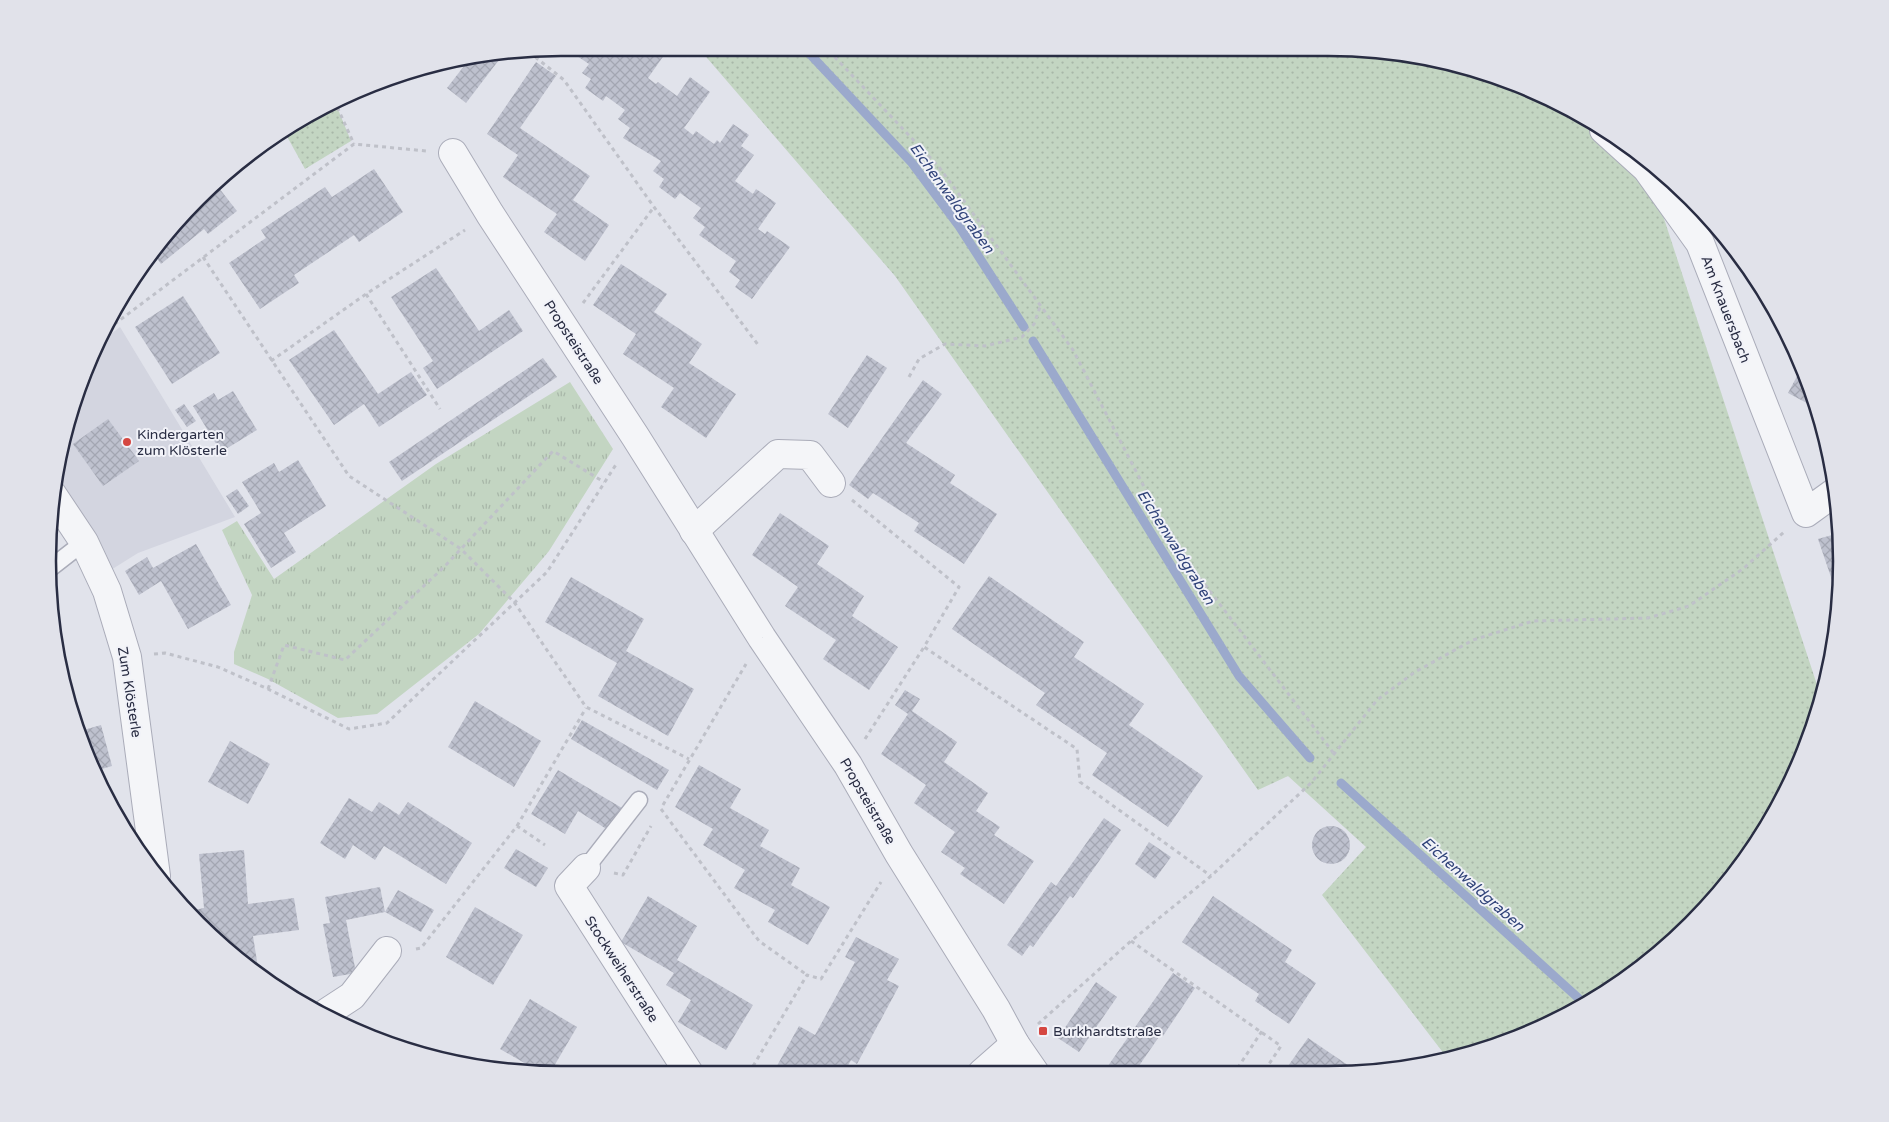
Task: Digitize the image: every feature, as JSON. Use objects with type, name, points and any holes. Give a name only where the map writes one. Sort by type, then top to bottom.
[{"type":"street","name":"Propsteistraße","points":[[453,153],[490,214],[635,436],[762,638],[848,765],[899,854],[996,1009],[1015,1044],[1031,1066]]},
{"type":"street","name":"Am Knauersbach","points":[[1650,173],[1700,243],[1806,513]]},
{"type":"street","points":[[694,531],[778,454],[810,455],[830,483]]},
{"type":"street","points":[[1806,513],[1828,497]]},
{"type":"street","name":"Zum Klösterle","points":[[60,506],[84,542],[107,591],[127,657],[154,858]]},
{"type":"street","name":"Stockweiherstraße","points":[[586,868],[569,886],[685,1066]]},
{"type":"street","points":[[331,1010],[352,996],[386,951]]},
{"type":"street","points":[[990,1066],[1015,1044]]},
{"type":"lane","points":[[56,564],[84,542]]},
{"type":"lane","points":[[586,868],[639,800]]},
{"type":"path","points":[[834,56],[939,167],[1040,307],[1074,350],[1152,504],[1196,573],[1335,755]]},
{"type":"path","points":[[535,57],[564,80],[654,207],[759,346]]},
{"type":"path","points":[[338,108],[354,144]]},
{"type":"path","points":[[116,323],[354,144],[453,153]]},
{"type":"path","points":[[565,328],[654,207]]},
{"type":"path","points":[[271,361],[366,294],[490,214]]},
{"type":"path","points":[[203,258],[349,476],[461,549],[514,602],[586,707],[689,759]]},
{"type":"path","points":[[366,294],[440,409]]},
{"type":"path","points":[[909,377],[919,360],[945,344],[985,346],[1022,337],[1034,324],[1040,307]]},
{"type":"path","points":[[127,657],[165,653],[218,667],[268,689],[349,729],[387,723],[547,572],[635,436]]},
{"type":"path","points":[[268,689],[284,644],[346,660],[461,549],[553,451],[604,482]]},
{"type":"path","points":[[830,483],[959,587],[924,647],[848,765]]},
{"type":"path","points":[[1015,1044],[1131,941],[1211,876],[1312,783],[1377,700],[1415,672],[1473,640],[1532,621],[1648,618],[1689,606],[1744,568],[1806,513]]},
{"type":"path","points":[[656,817],[762,638]]},
{"type":"path","points":[[924,647],[1077,749],[1080,782],[1211,876]]},
{"type":"path","points":[[386,951],[421,948],[517,826],[586,707]]},
{"type":"path","points":[[661,808],[759,941],[807,976],[821,979],[899,854]]},
{"type":"path","points":[[586,868],[623,875],[652,825]]},
{"type":"path","points":[[517,826],[545,845]]},
{"type":"path","points":[[1131,941],[1281,1046],[1268,1066]]},
{"type":"path","points":[[753,1066],[807,976]]},
{"type":"path","points":[[1239,1066],[1262,1031]]},
{"type":"shaded area","name":"Kindergarten zum Klösterle","points":[[120,327],[235,517],[138,553],[106,573],[60,499],[73,430],[83,399],[110,335]]},
{"type":"green space","points":[[705,56],[1361,57],[1426,66],[1459,73],[1521,95],[1551,108],[1582,125],[1650,176],[1817,686],[1806,723],[1781,784],[1748,841],[1707,894],[1685,918],[1661,940],[1608,981],[1551,1014],[1521,1027],[1490,1039],[1443,1052],[1322,895],[1366,847],[1288,776],[1258,790],[895,276]]},
{"type":"green space","points":[[338,108],[351,141],[305,169],[287,137]]},
{"type":"green space","points":[[570,382],[613,449],[549,551],[479,634],[377,714],[338,718],[268,679],[234,664],[234,652],[252,595],[222,530],[237,521],[274,579],[436,464]]},
{"type":"building","points":[[577,56],[663,56],[648,78],[656,84],[658,82],[677,96],[690,77],[710,92],[684,128],[693,135],[696,131],[714,144],[717,140],[720,143],[733,124],[749,135],[741,146],[754,155],[735,181],[753,194],[756,189],[776,203],[758,229],[765,234],[767,231],[790,247],[752,299],[735,287],[740,280],[729,272],[736,261],[699,235],[705,227],[693,218],[701,208],[680,193],[675,199],[659,187],[664,179],[653,171],[661,161],[623,138],[630,128],[618,119],[625,110],[606,96],[603,101],[585,88],[591,79],[582,73],[589,64]]},
{"type":"building","points":[[498,61],[466,103],[447,88],[464,66]]},
{"type":"building","points":[[536,62],[556,76],[520,128],[590,176],[573,200],[609,225],[585,261],[544,232],[557,214],[503,177],[518,155],[487,134]]},
{"type":"building","points":[[374,169],[403,212],[359,242],[354,235],[294,275],[299,283],[260,309],[229,263],[266,238],[261,230],[325,187],[332,197]]},
{"type":"building","points":[[220,189],[237,211],[208,234],[204,229],[161,264],[157,259],[161,254],[182,228]]},
{"type":"building","points":[[621,264],[667,294],[654,312],[702,344],[689,363],[736,394],[706,438],[661,407],[674,388],[623,354],[636,334],[593,305]]},
{"type":"building","points":[[436,268],[479,331],[509,310],[523,331],[437,389],[423,368],[433,361],[391,297]]},
{"type":"building","points":[[183,296],[220,353],[172,384],[135,327]]},
{"type":"building","points":[[334,330],[378,394],[411,372],[427,395],[379,427],[364,404],[334,425],[289,360]]},
{"type":"building","points":[[867,355],[887,368],[848,428],[828,414]]},
{"type":"building","points":[[543,358],[557,377],[402,481],[389,462]]},
{"type":"building","points":[[1797,376],[1807,403],[1788,393]]},
{"type":"building","points":[[923,380],[942,394],[906,443],[955,475],[950,483],[997,514],[964,564],[914,531],[919,523],[873,493],[868,499],[849,485]]},
{"type":"building","points":[[233,391],[257,430],[221,452],[193,406],[214,393],[218,400]]},
{"type":"building","points":[[184,404],[196,421],[187,427],[175,410]]},
{"type":"building","points":[[108,419],[139,461],[103,486],[73,444]]},
{"type":"building","points":[[298,460],[326,506],[284,533],[296,552],[271,568],[244,524],[261,513],[242,482],[274,463],[279,472]]},
{"type":"building","points":[[237,489],[249,506],[238,514],[226,496]]},
{"type":"building","points":[[780,513],[829,546],[817,564],[864,596],[852,616],[898,647],[869,690],[823,659],[836,640],[785,606],[798,587],[752,555]]},
{"type":"building","points":[[1832,535],[1832,581],[1818,539]]},
{"type":"building","points":[[196,544],[231,605],[188,629],[161,581],[139,595],[125,571],[147,557],[153,568]]},
{"type":"building","points":[[989,576],[1084,642],[1074,657],[1144,704],[1129,725],[1203,776],[1168,827],[1092,775],[1107,753],[1036,705],[1045,693],[952,629]]},
{"type":"building","points":[[571,577],[644,619],[626,651],[694,689],[668,736],[598,696],[617,663],[545,622]]},
{"type":"building","points":[[905,690],[920,699],[912,711],[957,742],[944,762],[988,793],[976,811],[1000,827],[994,835],[1034,861],[1004,904],[960,874],[965,868],[941,852],[955,832],[914,803],[926,785],[881,754],[908,714],[895,705]]},
{"type":"building","points":[[475,701],[541,741],[514,787],[448,747]]},
{"type":"building","points":[[582,720],[669,770],[657,790],[571,739]]},
{"type":"building","points":[[101,725],[112,766],[102,769],[86,730]]},
{"type":"building","points":[[230,741],[270,764],[248,804],[208,782]]},
{"type":"building","points":[[699,765],[741,789],[730,808],[769,830],[760,846],[800,868],[791,885],[830,907],[808,945],[768,922],[775,910],[734,888],[745,870],[703,845],[713,829],[675,807]]},
{"type":"building","points":[[558,770],[622,808],[608,830],[578,811],[565,834],[531,814]]},
{"type":"building","points":[[349,798],[372,812],[379,802],[399,815],[408,802],[472,843],[446,884],[384,846],[375,860],[353,845],[345,859],[320,843]]},
{"type":"building","points":[[1104,818],[1121,830],[1073,898],[1070,896],[1033,947],[1030,945],[1022,956],[1007,945],[1051,882],[1056,886]]},
{"type":"building","points":[[1331,826],[1344,832],[1350,845],[1344,858],[1331,864],[1318,858],[1312,845],[1318,832]]},
{"type":"building","points":[[1149,842],[1171,857],[1155,879],[1135,864]]},
{"type":"building","points":[[516,849],[548,868],[536,887],[504,868]]},
{"type":"building","points":[[244,850],[248,904],[294,898],[299,930],[253,936],[257,963],[254,961],[228,940],[196,910],[204,908],[199,854]]},
{"type":"building","points":[[380,887],[385,912],[346,920],[356,973],[333,977],[323,924],[330,923],[325,897]]},
{"type":"building","points":[[398,890],[434,910],[421,932],[385,912]]},
{"type":"building","points":[[648,896],[697,926],[677,960],[753,1005],[726,1050],[678,1022],[691,1000],[666,985],[674,973],[621,942]]},
{"type":"building","points":[[1213,896],[1292,950],[1285,962],[1316,983],[1289,1024],[1255,1001],[1259,994],[1182,942]]},
{"type":"building","points":[[475,907],[523,935],[493,985],[446,957]]},
{"type":"building","points":[[856,937],[899,959],[887,980],[899,986],[857,1064],[851,1060],[848,1066],[777,1066],[799,1026],[815,1035],[855,962],[845,957]]},
{"type":"building","points":[[1173,973],[1195,988],[1163,1036],[1161,1034],[1139,1066],[1108,1066]]},
{"type":"building","points":[[1096,982],[1117,997],[1079,1052],[1058,1038]]},
{"type":"building","points":[[530,999],[577,1027],[554,1066],[528,1065],[500,1049]]},
{"type":"building","points":[[1308,1038],[1348,1065],[1328,1066],[1288,1066]]},
{"type":"waterway","name":"Eichenwaldgraben","points":[[812,56],[912,163],[959,226],[1024,327]]},
{"type":"waterway","name":"Eichenwaldgraben","points":[[1033,341],[1239,676],[1310,758]]},
{"type":"waterway","name":"Eichenwaldgraben","points":[[1341,783],[1579,999]]},
{"type":"place","name":"Kindergarten zum Klösterle","points":[[127,442]]},
{"type":"place","name":"Burkhardtstraße","points":[[1043,1031]]}]
